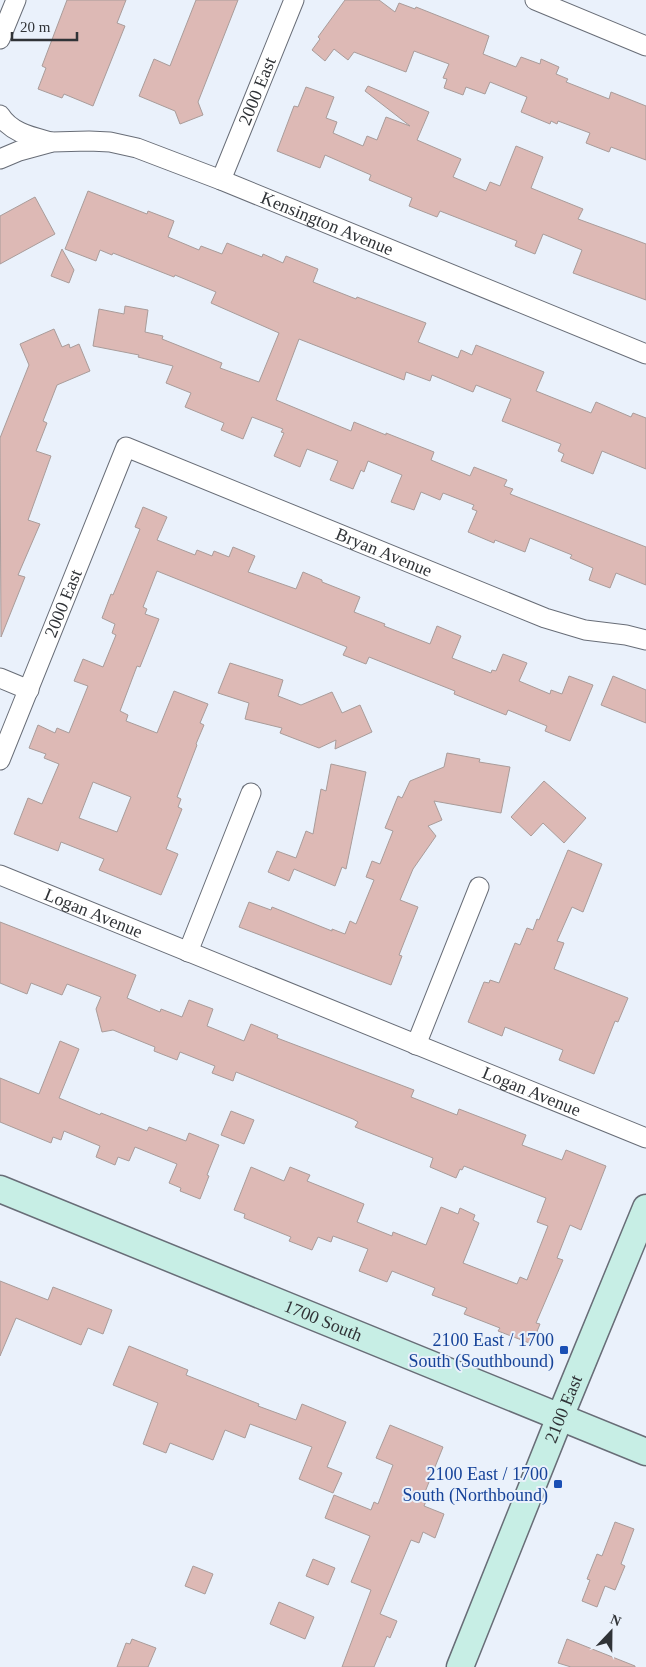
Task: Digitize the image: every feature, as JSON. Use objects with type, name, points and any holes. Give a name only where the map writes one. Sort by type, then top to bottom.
[{"type":"street","points":[[0,39],[16,0]]},
{"type":"street","name":"2000 East","points":[[221,180],[294,0]]},
{"type":"street","points":[[535,0],[571,7],[646,46]]},
{"type":"street","points":[[0,115],[4,121],[22,134],[52,142]]},
{"type":"street","name":"Kensington Avenue","points":[[0,159],[19,151],[52,142],[110,142],[137,148],[221,180],[646,354]]},
{"type":"street","name":"2000 East","points":[[0,760],[126,447]]},
{"type":"street","name":"Bryan Avenue","points":[[126,447],[545,618],[585,630],[626,635],[646,640]]},
{"type":"street","points":[[0,678],[29,690]]},
{"type":"street","points":[[188,952],[251,793]]},
{"type":"street","name":"Logan Avenue","points":[[0,875],[646,1138]]},
{"type":"street","points":[[416,1045],[479,887]]},
{"type":"street","name":"1700 South","points":[[0,1188],[646,1452]]},
{"type":"street","name":"2100 East","points":[[460,1667],[646,1208]]},
{"type":"building","points":[[67,0],[126,0],[117,23],[125,26],[93,106],[64,94],[62,98],[38,89],[46,68],[42,66]]},
{"type":"building","points":[[196,0],[238,0],[198,102],[203,115],[180,124],[175,111],[139,96],[154,59],[170,66]]},
{"type":"building","points":[[345,0],[379,0],[395,12],[399,3],[415,9],[416,7],[489,36],[483,54],[516,67],[521,57],[540,64],[541,59],[559,67],[556,74],[568,79],[566,82],[609,99],[611,92],[646,106],[646,160],[611,147],[609,152],[586,143],[590,133],[558,121],[557,124],[551,121],[550,124],[521,112],[527,97],[490,82],[485,94],[466,87],[463,95],[444,88],[447,79],[443,78],[449,64],[414,51],[406,72],[354,52],[348,60],[334,49],[325,61],[312,50],[320,39],[318,37]]},
{"type":"building","points":[[368,86],[429,112],[417,140],[461,159],[453,177],[486,191],[490,182],[500,186],[516,146],[543,157],[531,188],[583,209],[578,219],[646,244],[646,300],[573,273],[582,250],[543,234],[535,254],[515,246],[517,241],[440,211],[437,217],[409,206],[412,198],[369,180],[371,175],[325,155],[320,168],[277,151],[294,106],[298,107],[306,87],[334,97],[326,118],[337,122],[333,133],[363,146],[367,136],[377,140],[386,117],[410,126],[365,91]]},
{"type":"building","points":[[88,191],[147,214],[148,211],[174,221],[168,237],[199,250],[201,246],[222,254],[227,243],[262,257],[263,254],[283,263],[286,256],[318,269],[313,282],[426,323],[418,342],[458,358],[461,350],[472,355],[476,345],[544,372],[536,391],[591,413],[596,402],[631,417],[633,413],[646,418],[646,469],[602,451],[593,474],[561,461],[564,454],[558,451],[561,444],[502,421],[511,399],[476,385],[473,392],[432,375],[430,381],[406,372],[404,380],[299,339],[276,400],[351,431],[354,422],[386,435],[386,433],[434,452],[431,460],[470,476],[474,467],[507,480],[504,486],[513,489],[510,494],[646,547],[646,585],[616,573],[610,588],[589,580],[593,568],[570,558],[572,555],[530,538],[525,552],[495,540],[494,543],[468,532],[477,511],[472,509],[474,505],[443,493],[440,500],[421,492],[414,510],[391,502],[402,475],[368,461],[364,472],[361,470],[353,489],[330,480],[338,461],[307,449],[300,467],[274,456],[284,433],[281,432],[283,429],[252,417],[243,439],[221,430],[224,423],[185,407],[191,393],[166,383],[173,366],[138,357],[139,355],[93,346],[99,309],[124,314],[125,306],[148,310],[145,332],[163,336],[162,339],[222,363],[220,368],[259,382],[279,333],[211,303],[216,292],[175,275],[174,277],[113,253],[112,255],[100,250],[96,261],[65,249]]},
{"type":"building","points":[[35,197],[55,234],[0,264],[0,216]]},
{"type":"building","points":[[62,249],[74,270],[69,283],[51,276]]},
{"type":"building","points":[[54,329],[62,347],[69,344],[70,348],[79,344],[90,371],[57,385],[43,421],[47,423],[36,451],[51,456],[28,520],[40,524],[18,575],[25,577],[1,637],[0,438],[29,365],[20,344]]},
{"type":"building","points":[[143,507],[167,517],[157,540],[195,555],[197,550],[212,556],[214,551],[229,557],[233,547],[255,556],[248,572],[296,589],[303,572],[322,580],[322,582],[360,597],[354,612],[385,624],[384,626],[430,644],[437,626],[461,636],[452,658],[491,673],[492,670],[496,671],[503,654],[527,663],[519,681],[550,694],[551,690],[562,694],[569,676],[593,685],[570,741],[545,731],[547,726],[508,710],[506,715],[454,694],[455,691],[369,657],[366,664],[343,655],[347,647],[157,571],[143,607],[147,609],[145,614],[159,619],[140,667],[137,666],[120,711],[128,715],[126,721],[157,733],[174,691],[208,704],[200,723],[204,725],[177,797],[181,799],[178,807],[182,809],[166,849],[178,854],[161,895],[99,870],[104,859],[61,842],[58,851],[14,834],[28,798],[42,804],[59,764],[44,758],[46,754],[29,748],[38,725],[55,733],[57,728],[69,733],[88,686],[74,681],[83,659],[103,667],[116,635],[112,633],[115,624],[102,618],[140,529],[135,527]],"holes":[[[93,782],[131,797],[117,832],[79,818]]]},
{"type":"building","points":[[230,663],[283,680],[278,696],[301,705],[332,692],[342,713],[360,705],[372,732],[335,749],[336,740],[319,748],[280,733],[282,728],[245,719],[249,703],[218,693]]},
{"type":"building","points":[[613,676],[646,690],[646,723],[601,705]]},
{"type":"building","points":[[447,753],[480,759],[479,762],[510,767],[501,813],[434,801],[442,820],[428,826],[436,836],[413,869],[400,900],[418,907],[399,955],[402,956],[391,985],[239,927],[249,902],[271,910],[272,907],[332,931],[332,929],[345,934],[350,921],[356,924],[374,880],[366,877],[372,861],[380,864],[393,831],[385,828],[398,796],[402,798],[410,781],[444,767]]},
{"type":"building","points":[[331,764],[366,772],[346,869],[342,867],[335,886],[294,869],[289,881],[268,872],[277,851],[296,858],[306,831],[313,834],[321,789],[326,791]]},
{"type":"building","points":[[544,781],[586,818],[564,843],[543,823],[531,836],[511,817]]},
{"type":"building","points":[[568,850],[602,864],[583,912],[572,907],[557,941],[564,943],[554,969],[628,998],[618,1022],[615,1021],[594,1074],[559,1060],[563,1050],[505,1027],[502,1036],[468,1022],[484,982],[489,983],[490,980],[499,983],[515,943],[520,945],[527,928],[533,930],[537,919],[539,920]]},
{"type":"building","points":[[0,922],[136,975],[127,998],[160,1012],[161,1009],[182,1017],[189,1000],[213,1009],[207,1026],[244,1041],[251,1024],[278,1035],[277,1038],[414,1090],[411,1097],[457,1115],[459,1109],[526,1135],[522,1145],[562,1160],[566,1150],[606,1166],[581,1230],[570,1225],[557,1258],[563,1260],[536,1323],[540,1324],[532,1344],[498,1331],[500,1328],[464,1314],[467,1308],[432,1295],[435,1288],[392,1271],[387,1282],[359,1271],[368,1249],[333,1236],[331,1242],[318,1237],[312,1250],[289,1241],[291,1237],[244,1218],[245,1214],[234,1210],[251,1167],[284,1181],[290,1167],[310,1175],[307,1181],[364,1204],[357,1222],[392,1236],[393,1232],[426,1245],[441,1207],[458,1214],[460,1208],[475,1215],[473,1220],[479,1223],[463,1263],[517,1284],[520,1277],[527,1280],[548,1226],[537,1222],[546,1198],[464,1166],[462,1170],[460,1169],[456,1178],[430,1167],[433,1158],[355,1127],[358,1122],[353,1119],[236,1072],[233,1081],[212,1073],[215,1066],[180,1052],[177,1060],[154,1051],[155,1047],[113,1030],[102,1032],[96,1009],[101,997],[67,984],[62,995],[31,983],[27,994],[0,983]]},
{"type":"building","points":[[60,1041],[79,1049],[59,1098],[100,1115],[101,1113],[147,1131],[149,1127],[186,1141],[189,1133],[219,1145],[200,1199],[180,1191],[181,1188],[169,1183],[177,1164],[135,1147],[129,1161],[118,1157],[115,1165],[96,1157],[100,1146],[64,1131],[61,1140],[53,1137],[51,1143],[0,1122],[0,1078],[39,1094]]},
{"type":"building","points":[[231,1111],[254,1120],[244,1144],[221,1135]]},
{"type":"building","points":[[0,1281],[48,1300],[53,1287],[112,1310],[103,1334],[88,1328],[81,1345],[16,1318],[0,1356]]},
{"type":"building","points":[[129,1346],[188,1370],[186,1375],[296,1420],[302,1404],[346,1422],[327,1467],[342,1473],[333,1493],[299,1479],[312,1447],[250,1424],[245,1438],[225,1430],[213,1460],[170,1443],[166,1453],[143,1444],[158,1403],[113,1385]]},
{"type":"building","points":[[390,1425],[443,1447],[425,1492],[429,1494],[424,1506],[444,1514],[435,1538],[423,1532],[419,1543],[411,1540],[380,1614],[397,1621],[390,1638],[387,1636],[374,1667],[342,1667],[371,1590],[351,1582],[370,1536],[325,1518],[334,1495],[371,1510],[374,1502],[378,1504],[393,1465],[376,1458]]},
{"type":"building","points":[[615,1522],[634,1529],[621,1564],[625,1566],[615,1590],[605,1586],[597,1607],[582,1601],[590,1580],[587,1579],[597,1554],[602,1556]]},
{"type":"building","points":[[313,1559],[335,1568],[328,1585],[306,1576]]},
{"type":"building","points":[[193,1566],[213,1574],[205,1594],[185,1586]]},
{"type":"building","points":[[279,1602],[314,1617],[305,1639],[270,1624]]},
{"type":"building","points":[[132,1639],[156,1648],[148,1667],[117,1667],[126,1643],[130,1644]]},
{"type":"building","points":[[567,1639],[635,1667],[571,1667],[558,1663]]},
{"type":"place","name":"2100 East / 1700 South (Southbound)","points":[[564,1350]]},
{"type":"place","name":"2100 East / 1700 South (Northbound)","points":[[558,1484]]}]
